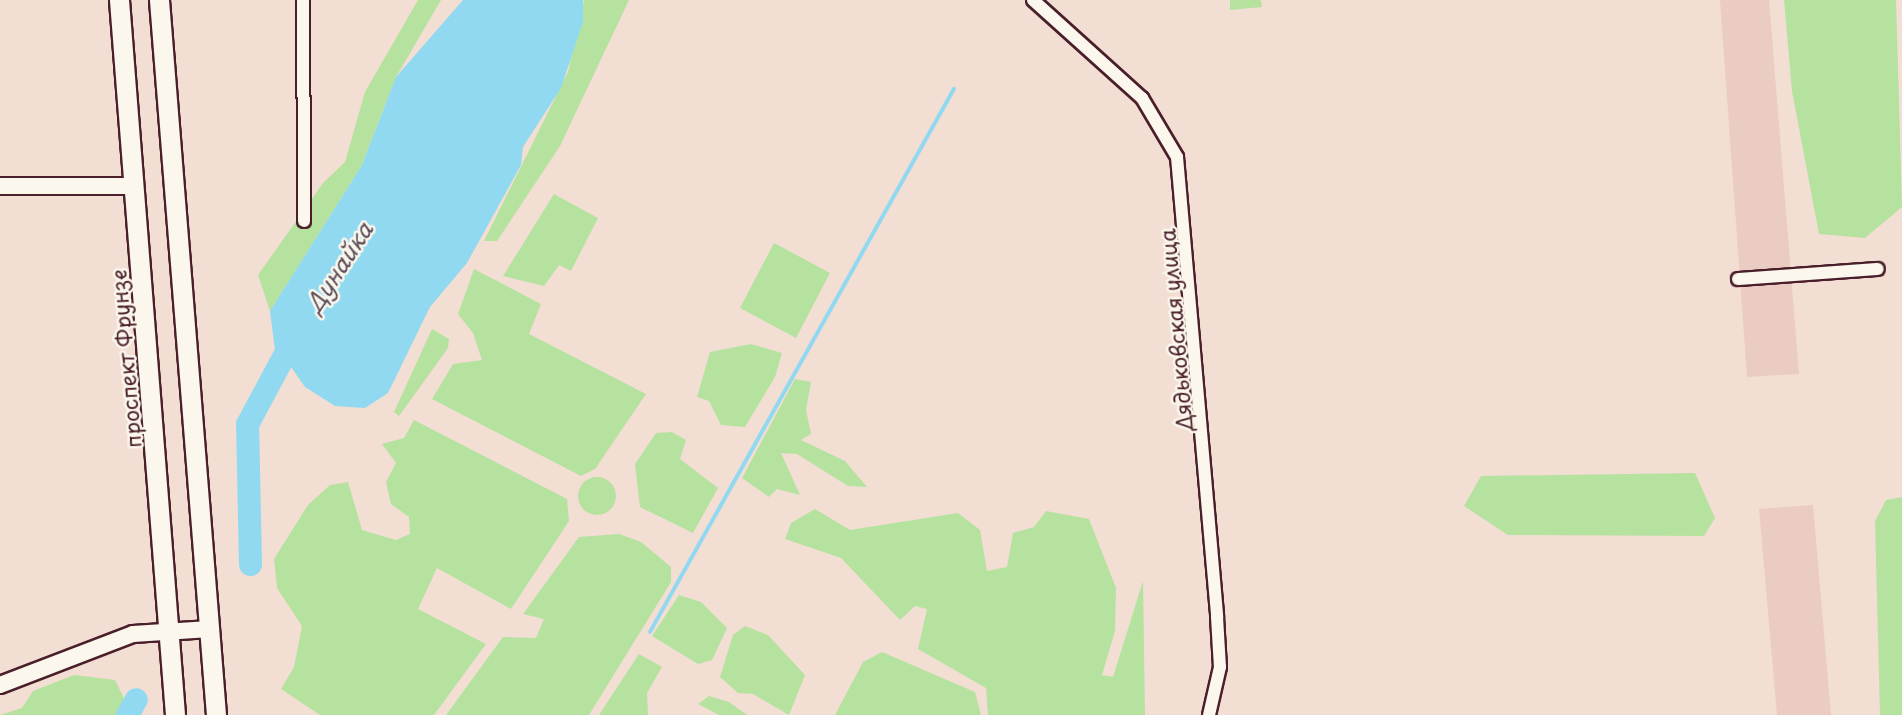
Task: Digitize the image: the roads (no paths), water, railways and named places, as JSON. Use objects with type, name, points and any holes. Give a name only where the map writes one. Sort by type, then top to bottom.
[{"type":"main road","name":"проспект Фрунзе","points":[[119,0],[175,715]]},
{"type":"main road","points":[[159,0],[216,715]]},
{"type":"street","points":[[303,0],[304,221]]},
{"type":"street","name":"Дядьковская улица","points":[[1033,0],[1142,98],[1177,157],[1220,667],[1209,715]]},
{"type":"street","points":[[0,186],[133,186]]},
{"type":"street","points":[[1738,279],[1878,269]]},
{"type":"street","points":[[0,685],[133,634],[210,629]]},
{"type":"water","points":[[463,0],[583,0],[583,22],[561,88],[523,147],[521,165],[467,263],[430,307],[388,393],[365,408],[335,406],[305,387],[291,367],[277,366],[270,311],[362,165],[396,77]]},
{"type":"waterway","points":[[650,632],[954,89]]},
{"type":"waterway","name":"Дунайка","points":[[250,564],[247,424],[291,342]]},
{"type":"waterway","name":"Дунайка","points":[[127,715],[136,699]]}]
